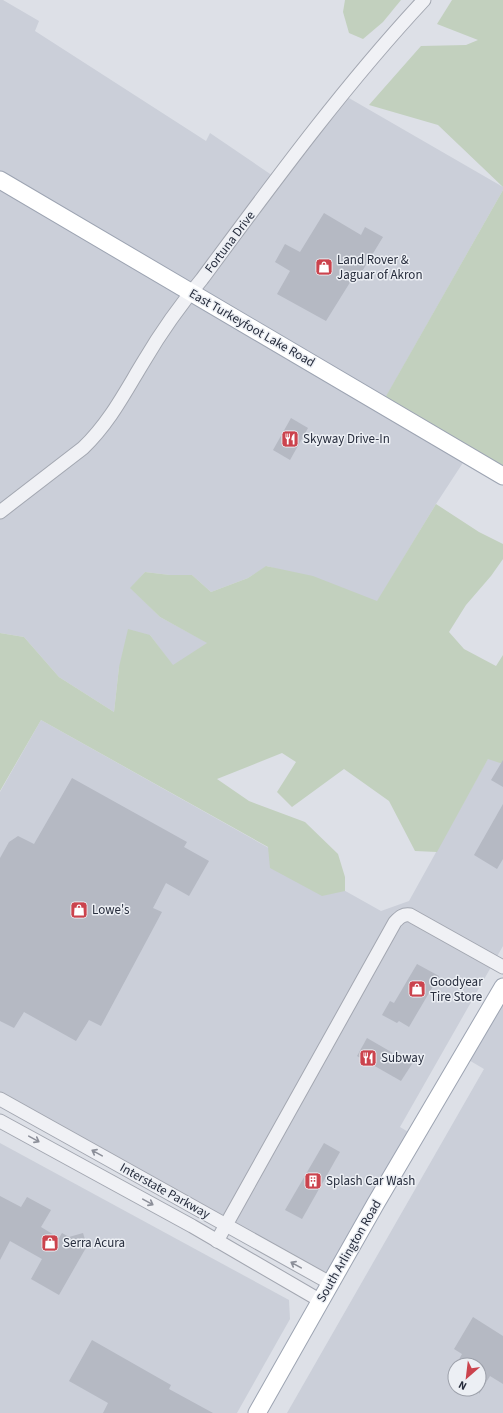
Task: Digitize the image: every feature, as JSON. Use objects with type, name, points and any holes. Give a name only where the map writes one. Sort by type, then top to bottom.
[{"type":"main road","name":"East Turkeyfoot Lake Road","points":[[0,180],[503,476]]},
{"type":"main road","name":"South Arlington Road","points":[[256,1413],[376,1203],[503,986]]},
{"type":"street","name":"Fortuna Drive","points":[[0,512],[83,448],[94,438],[109,420],[145,359],[190,292],[207,272],[342,94],[393,33],[424,0]]},
{"type":"street","points":[[217,1240],[398,918],[406,914],[410,915],[503,967]]},
{"type":"street","name":"Interstate Parkway","points":[[0,1099],[330,1283]]},
{"type":"street","points":[[15,1129],[23,1112]]},
{"type":"street","name":"Interstate Parkway","points":[[0,1121],[217,1240],[320,1300]]},
{"type":"shaded area","points":[[0,0],[3,0],[39,21],[35,31],[206,141],[210,133],[276,178],[342,94],[503,187],[503,190],[382,404],[468,455],[436,504],[377,602],[349,591],[267,566],[248,578],[211,592],[192,575],[170,575],[145,572],[131,588],[160,617],[208,643],[173,666],[150,635],[119,667],[114,712],[59,677],[24,637],[0,633]]},
{"type":"shaded area","points":[[41,720],[381,911],[409,901],[496,744],[503,747],[503,946],[400,1127],[415,1136],[330,1283],[0,1099],[0,792]]},
{"type":"shaded area","points":[[503,987],[503,1413],[287,1413],[484,1069],[462,1056]]},
{"type":"shaded area","points":[[0,1143],[289,1300],[290,1319],[237,1413],[0,1413]]},
{"type":"green space","points":[[345,0],[401,0],[383,22],[363,39],[349,33],[343,12]]},
{"type":"green space","points":[[452,0],[503,0],[503,187],[438,125],[369,105],[421,46],[466,45],[478,40],[437,24]]},
{"type":"green space","points":[[503,190],[503,466],[385,398]]},
{"type":"green space","points":[[436,504],[479,532],[503,544],[503,559],[491,576],[466,605],[449,632],[464,649],[496,666],[503,655],[503,764],[488,759],[437,852],[415,851],[389,801],[344,769],[292,807],[277,792],[296,762],[282,753],[217,779],[249,801],[305,822],[338,854],[345,877],[345,891],[322,896],[270,868],[268,847],[41,720],[0,791],[0,633],[24,637],[59,677],[114,712],[119,667],[128,629],[150,635],[173,665],[207,643],[160,617],[130,588],[145,572],[170,575],[192,575],[211,592],[248,578],[266,566],[313,576],[377,601]]},
{"type":"building","name":"Land Rover & Jaguar of Akron","points":[[324,213],[361,235],[365,227],[383,237],[358,278],[354,276],[326,321],[277,294],[290,271],[275,262],[285,244],[300,252]]},
{"type":"building","name":"Skyway Drive-In","points":[[291,418],[308,428],[290,460],[273,450]]},
{"type":"building","points":[[503,760],[503,787],[491,780]]},
{"type":"building","name":"Lowe's","points":[[72,778],[187,842],[184,847],[209,861],[189,896],[166,883],[153,908],[162,912],[101,1026],[89,1020],[76,1041],[24,1012],[14,1028],[0,1021],[0,858],[9,842],[18,836],[34,844]]},
{"type":"building","points":[[503,804],[503,859],[497,869],[474,855]]},
{"type":"building","name":"Goodyear Tire Store","points":[[417,964],[439,976],[409,1027],[399,1021],[397,1023],[382,1015],[390,1001],[394,1003]]},
{"type":"building","points":[[367,1038],[412,1064],[401,1081],[357,1056]]},
{"type":"building","name":"Splash Car Wash","points":[[324,1143],[340,1152],[302,1219],[285,1210]]},
{"type":"building","name":"Serra Acura","points":[[0,1196],[21,1207],[27,1197],[51,1210],[41,1227],[59,1238],[62,1233],[69,1237],[83,1233],[87,1246],[59,1295],[31,1279],[42,1259],[10,1241],[0,1260]]},
{"type":"building","points":[[473,1317],[503,1336],[503,1384],[490,1376],[487,1381],[487,1357],[460,1357],[462,1354],[454,1349]]},
{"type":"building","points":[[92,1340],[171,1385],[169,1389],[213,1413],[103,1413],[108,1403],[69,1381]]},
{"type":"place","name":"Land Rover & Jaguar of Akron","points":[[324,267]]},
{"type":"place","name":"Skyway Drive-In","points":[[290,439]]},
{"type":"place","name":"Lowe's","points":[[79,910]]},
{"type":"place","name":"Goodyear Tire Store","points":[[417,989]]},
{"type":"place","name":"Subway","points":[[368,1058]]},
{"type":"place","name":"Splash Car Wash","points":[[313,1181]]},
{"type":"place","name":"Serra Acura","points":[[50,1243]]}]
